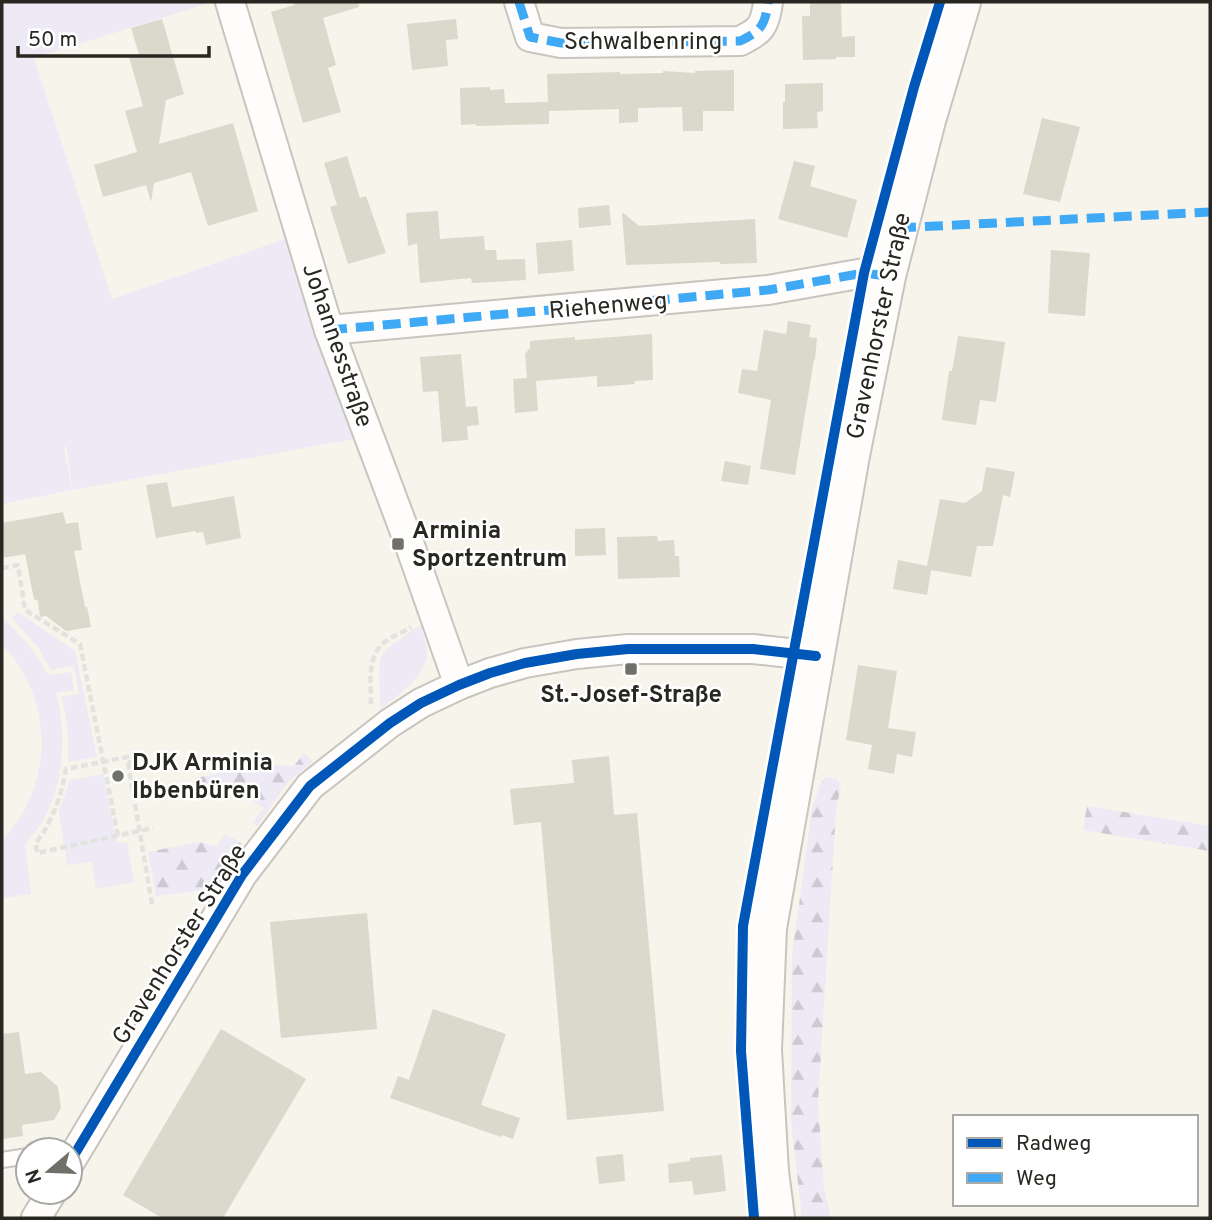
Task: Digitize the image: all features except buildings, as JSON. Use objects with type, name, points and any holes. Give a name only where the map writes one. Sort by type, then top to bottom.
[{"type":"main road","name":"Gravenhorster Straße","points":[[775,1218],[769,1172],[762,1050],[767,928],[850,455],[886,276],[926,120],[961,2]]},
{"type":"street","name":"Johannesstraße","points":[[230,2],[329,330],[459,685]]},
{"type":"street","name":"Schwalbenring","points":[[519,2],[530,37],[561,43],[740,41],[756,33],[766,18],[768,2]]},
{"type":"street","name":"Riehenweg","points":[[329,330],[768,290],[864,273],[886,276]]},
{"type":"street","name":"Gravenhorster Straße","points":[[84,1136],[242,875],[310,786],[390,723],[421,703],[490,673],[525,663],[577,654],[628,649],[753,649],[816,656]]},
{"type":"path","points":[[2,568],[18,565],[25,610],[80,644],[118,836]]},
{"type":"path","points":[[371,704],[371,669],[375,652],[386,641],[434,613]]},
{"type":"path","points":[[152,904],[139,831],[127,757],[66,769],[58,803],[48,827],[36,843],[37,853],[118,836],[139,831],[153,828]]},
{"type":"path","points":[[128,763],[139,760]]},
{"type":"green space","points":[[2,2],[213,2],[34,58],[112,299],[288,238],[354,439],[73,490],[66,446],[64,447],[72,490],[2,504]]},
{"type":"green space","points":[[18,612],[75,651],[97,757],[68,762],[67,730],[61,697],[79,694],[74,666],[51,670],[38,647],[12,618]]},
{"type":"green space","points":[[2,617],[22,637],[48,675],[71,672],[74,690],[56,693],[62,724],[62,756],[51,802],[43,821],[25,844],[31,894],[2,898],[2,840],[16,824],[26,806],[40,766],[42,745],[41,725],[29,684],[2,644]]},
{"type":"green space","points":[[421,626],[427,654],[422,670],[410,685],[381,708],[381,657],[390,646]]},
{"type":"green space","points":[[304,753],[313,762],[289,781],[257,826],[253,822],[264,808],[226,790],[198,791],[196,778],[268,764],[294,766]]},
{"type":"green space","points":[[103,774],[117,843],[127,842],[134,882],[96,889],[92,862],[67,865],[59,811],[70,780]]},
{"type":"green space","points":[[825,777],[837,779],[841,785],[836,810],[818,1102],[824,1189],[831,1218],[802,1218],[791,1121],[792,956],[812,809]]},
{"type":"green space","points":[[1087,806],[1210,826],[1210,851],[1083,830]]},
{"type":"green space","points":[[226,834],[241,843],[243,851],[216,889],[156,896],[148,852],[199,842],[216,846]]},
{"type":"marked path","points":[[519,2],[530,37],[561,43],[740,41],[761,27],[768,2]]},
{"type":"marked path","points":[[898,228],[1210,212]]},
{"type":"marked path","points":[[329,330],[768,290],[864,273],[886,276]]},
{"type":"cycle path","points":[[754,1218],[741,1051],[743,926],[864,273],[940,2]]},
{"type":"cycle path","points":[[84,1139],[242,875],[310,786],[390,723],[421,703],[490,673],[525,663],[577,654],[628,649],[753,649],[816,656]]},
{"type":"place","name":"Arminia Sportzentrum","points":[[398,544]]},
{"type":"place","name":"St.-Josef-Straße","points":[[631,669]]},
{"type":"place","name":"DJK Arminia Ibbenbüren","points":[[118,776]]}]
